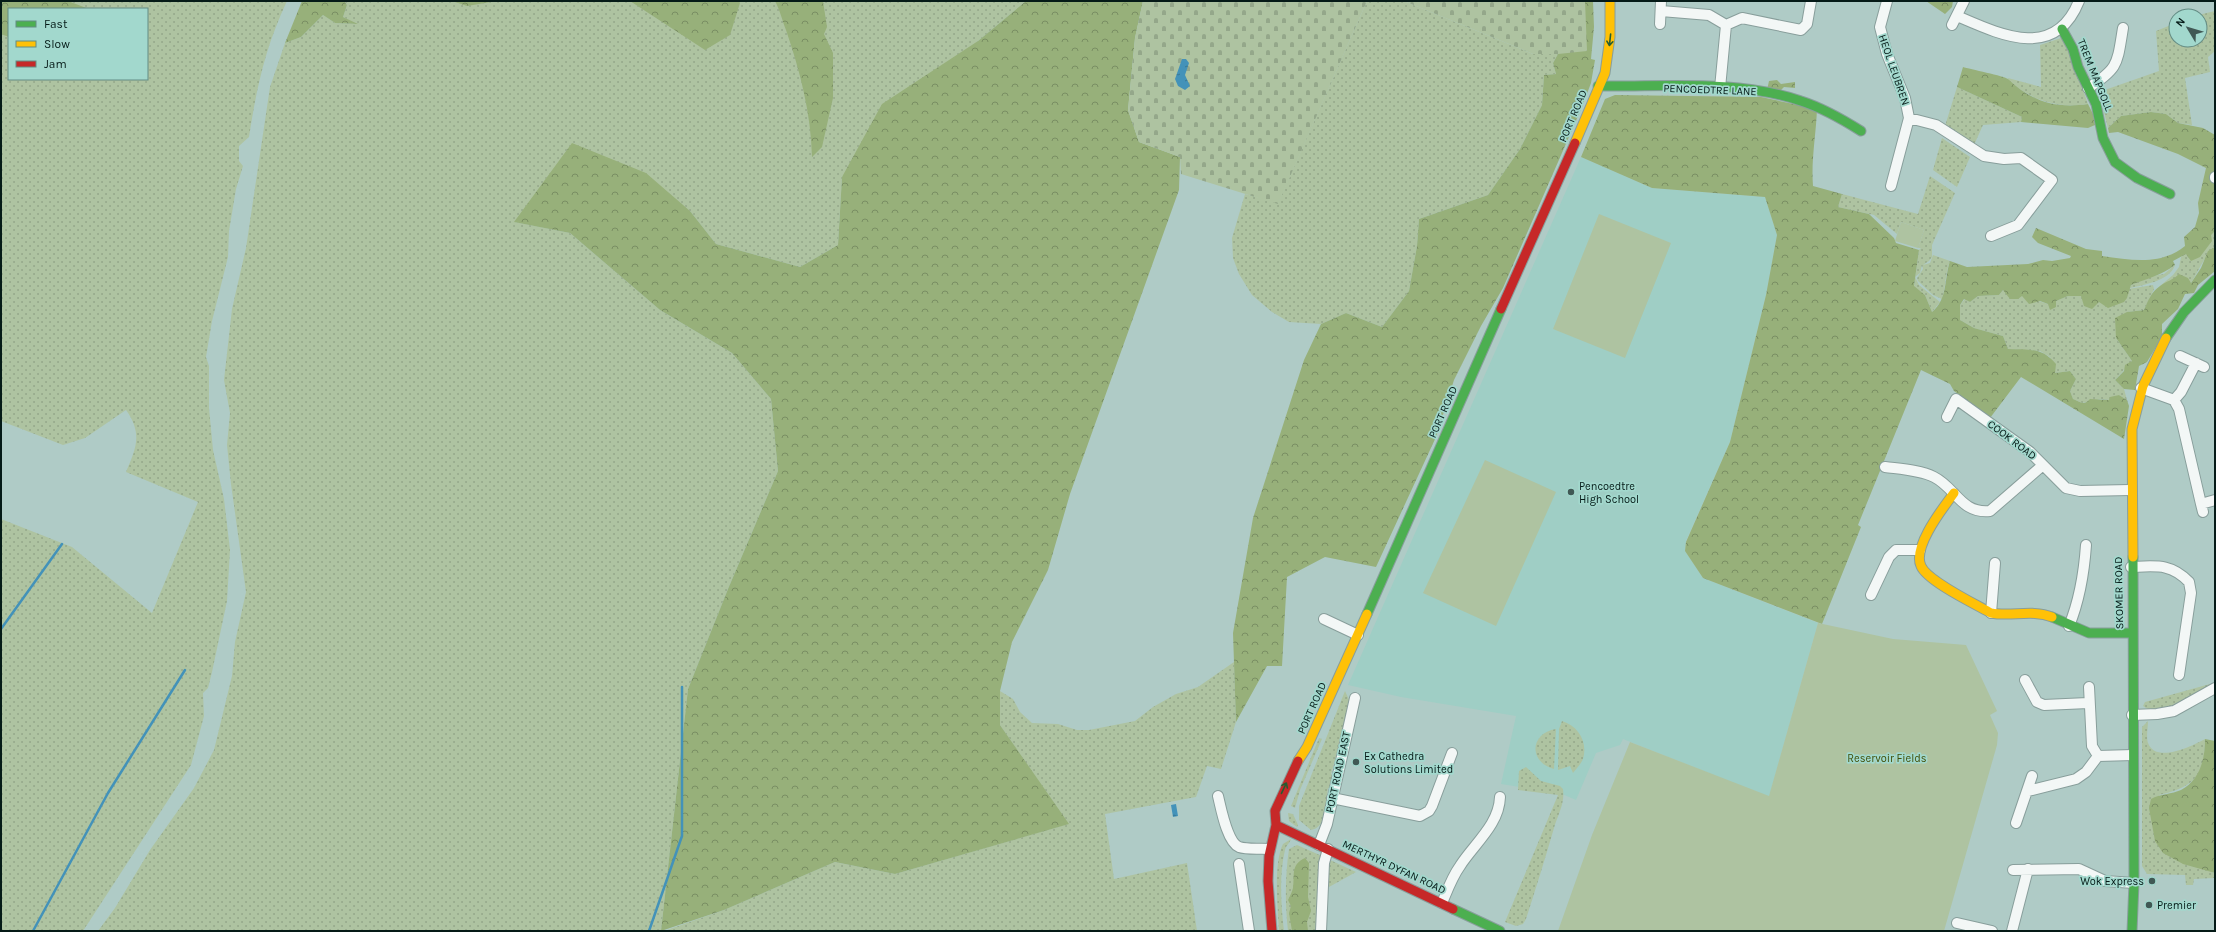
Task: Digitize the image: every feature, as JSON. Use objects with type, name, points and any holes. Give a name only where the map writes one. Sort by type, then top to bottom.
[{"type":"street","name":"PORT ROAD","points":[[1598,86],[1596,72],[1604,1]]},
{"type":"street","name":"PORT ROAD","points":[[1276,825],[1284,815],[1305,761],[1307,747],[1358,635],[1604,74],[1610,31],[1610,1]]},
{"type":"street","points":[[1726,25],[1742,18],[1801,30],[1807,24],[1811,1]]},
{"type":"street","name":"HEOL LEUBREN","points":[[1888,1],[1880,28],[1886,54],[1905,98],[1909,118],[1891,186]]},
{"type":"street","points":[[1964,1],[1954,21],[2023,39],[2037,39],[2050,36],[2062,29],[2069,20],[2079,1]]},
{"type":"street","points":[[1660,24],[1661,6],[1709,15],[1726,25]]},
{"type":"street","points":[[1720,88],[1726,25]]},
{"type":"street","points":[[2088,88],[2109,74],[2118,57],[2123,28]]},
{"type":"street","name":"TREM MAPGOLL","points":[[2062,29],[2073,49],[2078,67],[2096,104],[2103,138],[2115,162],[2137,178],[2170,194]]},
{"type":"street","name":"PENCOEDTRE LANE","points":[[1598,86],[1756,90],[1810,103],[1839,116],[1861,131]]},
{"type":"street","points":[[1909,118],[1936,125],[1984,156],[2004,159],[2021,158],[2052,180],[2018,225],[1991,236]]},
{"type":"street","name":"SKOMER ROAD","points":[[2132,931],[2134,883],[2130,490],[2132,429],[2141,388],[2150,364],[2168,331],[2188,306],[2215,280]]},
{"type":"street","points":[[2174,400],[2182,392],[2200,365],[2180,356]]},
{"type":"street","points":[[2141,388],[2174,400],[2178,409],[2202,508],[2215,500]]},
{"type":"street","name":"COOK ROAD","points":[[1947,417],[1956,399],[2030,452],[2060,484],[2072,490],[2130,490]]},
{"type":"street","points":[[1885,467],[1932,476],[1945,484],[1968,507],[1978,512],[1990,511],[2043,465]]},
{"type":"street","points":[[1954,493],[1936,518],[1920,550],[1920,565],[1928,576],[1991,613],[2000,615],[2037,613],[2049,616],[2069,626],[2089,633],[2132,633]]},
{"type":"street","points":[[2069,626],[2078,604],[2083,583],[2086,544]]},
{"type":"street","points":[[1871,595],[1889,557],[1896,550],[1906,548],[1920,550]]},
{"type":"street","points":[[1991,613],[1995,563]]},
{"type":"street","points":[[2131,567],[2167,567],[2178,571],[2189,582],[2190,593],[2179,675]]},
{"type":"street","points":[[1324,619],[1358,635]]},
{"type":"street","points":[[2025,680],[2037,702],[2044,705],[2088,704]]},
{"type":"street","points":[[2089,687],[2088,704],[2092,746],[2098,756]]},
{"type":"street","points":[[2132,715],[2157,714],[2174,711],[2198,696],[2215,688]]},
{"type":"street","name":"PORT ROAD EAST","points":[[1319,844],[1327,824],[1355,698]]},
{"type":"street","points":[[1332,798],[1420,816],[1429,811],[1432,806],[1452,753]]},
{"type":"street","points":[[2098,756],[2133,755]]},
{"type":"street","points":[[2028,791],[2076,779],[2086,772],[2098,756]]},
{"type":"street","points":[[2016,824],[2032,776]]},
{"type":"street","points":[[1218,796],[1226,826],[1234,844],[1241,847],[1270,849]]},
{"type":"street","points":[[1442,903],[1460,866],[1491,825],[1500,797]]},
{"type":"street","points":[[1272,931],[1268,889],[1270,849],[1276,825]]},
{"type":"street","name":"MERTHYR DYFAN ROAD","points":[[1276,825],[1319,844],[1500,931]]},
{"type":"street","points":[[1321,931],[1324,862],[1328,849]]},
{"type":"street","points":[[1239,864],[1249,931]]},
{"type":"street","points":[[2012,931],[2028,869]]},
{"type":"street","points":[[2013,870],[2079,869],[2105,882],[2134,883]]},
{"type":"street","points":[[1956,923],[1992,931]]},
{"type":"shaded area","name":"Pencoedtre High School","points":[[1581,157],[1652,188],[1765,197],[1777,235],[1766,295],[1730,442],[1686,541],[1685,551],[1703,578],[1818,623],[1769,797],[1623,739],[1620,745],[1596,753],[1576,800],[1562,794],[1501,784],[1516,716],[1401,697],[1348,685]]},
{"type":"green space","points":[[1,1],[287,1],[267,51],[255,101],[249,137],[239,146],[239,161],[243,166],[236,189],[229,231],[228,257],[212,321],[206,357],[209,366],[209,408],[213,450],[224,499],[230,550],[227,601],[208,688],[203,693],[204,716],[191,765],[83,931],[1,931],[1,519],[72,547],[152,613],[198,502],[126,472],[133,456],[136,434],[135,426],[126,410],[85,438],[63,445],[1,421]]},
{"type":"green space","points":[[1,1],[68,1],[86,8],[8,8],[8,37],[1,34]]},
{"type":"green space","points":[[302,1],[344,1],[347,5],[343,17],[358,24],[335,23],[323,15],[301,37],[285,43]]},
{"type":"green space","points":[[344,1],[1026,1],[978,41],[842,177],[838,245],[800,267],[716,244],[690,211],[515,222],[570,233],[660,310],[732,353],[771,399],[778,471],[688,689],[661,931],[98,931],[115,908],[150,850],[194,788],[214,750],[232,676],[235,642],[246,592],[231,484],[227,445],[230,413],[224,380],[232,309],[246,248],[270,87],[285,43],[301,37],[323,15],[335,23],[356,24],[343,17],[347,5]]},
{"type":"green space","points":[[452,1],[497,1],[467,6]]},
{"type":"green space","points":[[630,1],[739,1],[740,3],[730,35],[705,50]]},
{"type":"green space","points":[[775,1],[823,1],[827,27],[824,34],[833,53],[833,98],[822,147],[812,157],[804,92],[791,45],[780,11]]},
{"type":"green space","points":[[1026,1],[1143,1],[1135,38],[1128,110],[1139,142],[1180,157],[1179,190],[1070,494],[1048,570],[1012,642],[1000,691],[1000,725],[1069,824],[895,874],[835,862],[724,910],[661,931],[688,689],[778,471],[771,399],[732,353],[660,310],[570,233],[514,222],[572,143],[646,173],[690,211],[716,244],[800,267],[838,245],[842,177],[882,104],[978,41]]},
{"type":"green space","points":[[1143,1],[1367,1],[1278,204],[1181,174],[1180,157],[1139,142],[1128,110],[1135,38]]},
{"type":"green space","points":[[1367,1],[1404,1],[1533,54],[1558,54],[1553,63],[1556,74],[1544,75],[1542,105],[1520,149],[1488,195],[1419,219],[1417,246],[1409,291],[1382,327],[1346,313],[1321,324],[1289,322],[1272,312],[1252,295],[1239,274],[1233,258],[1232,238],[1245,194],[1278,203]]},
{"type":"green space","points":[[1404,1],[1585,1],[1587,51],[1558,54],[1533,54]]},
{"type":"green space","points":[[1564,1],[1593,1],[1594,27],[1591,59],[1595,60],[1591,83],[1503,288],[1481,326],[1454,380],[1436,437],[1376,567],[1325,557],[1287,577],[1282,666],[1267,666],[1236,722],[1233,633],[1253,518],[1304,360],[1321,324],[1346,313],[1382,327],[1409,291],[1417,246],[1419,219],[1488,195],[1520,149],[1542,105],[1544,75],[1556,74],[1553,63],[1558,54]]},
{"type":"green space","points":[[1926,1],[1953,1],[1952,7],[1945,14]]},
{"type":"green space","points":[[2215,11],[2215,51],[2208,57],[2210,72],[2185,78],[2192,125],[2178,123],[2166,114],[2151,112],[2121,116],[2108,128],[2099,92],[2159,71],[2156,31],[2168,26],[2168,48],[2208,48],[2208,13]]},
{"type":"green space","points":[[2061,38],[2065,40],[2088,104],[2068,105],[2040,100],[2022,91],[2008,80],[2008,78],[2041,87],[2040,45]]},
{"type":"green space","points":[[1963,67],[1994,74],[2008,79],[2026,93],[2044,102],[2065,105],[2088,104],[2093,114],[2095,125],[2088,128],[2021,122],[2022,117],[1957,87]]},
{"type":"green space","points":[[1777,80],[1781,84],[1795,82],[1795,88],[1784,87],[1780,91],[1767,90],[1769,81]]},
{"type":"green space","points":[[1957,87],[2022,117],[2021,122],[1983,125],[1974,145],[1945,126]]},
{"type":"green space","points":[[1615,95],[1761,97],[1817,109],[1813,157],[1813,186],[1842,194],[1838,207],[1869,214],[1894,238],[1896,243],[1919,250],[1914,286],[1925,295],[1932,312],[1941,301],[1950,261],[1967,267],[2028,264],[2043,260],[2052,261],[2070,258],[2071,256],[2038,243],[2032,237],[2036,228],[2086,249],[2102,251],[2102,256],[2124,259],[2145,260],[2166,257],[2185,246],[2184,237],[2195,227],[2199,213],[2198,203],[2206,168],[2178,154],[2118,132],[2109,133],[2108,128],[2121,116],[2151,112],[2166,114],[2178,123],[2203,128],[2215,135],[2215,235],[2214,232],[2211,235],[2212,241],[2200,257],[2191,261],[2186,254],[2173,261],[2175,265],[2165,272],[2131,285],[2127,298],[2124,302],[2108,308],[2099,302],[2092,309],[2084,306],[2081,296],[2068,296],[2056,301],[2056,307],[2050,310],[2048,304],[2040,301],[2029,304],[2022,296],[2018,299],[2010,299],[2003,290],[1999,295],[1978,296],[1970,302],[1964,299],[1960,305],[1960,320],[1974,328],[2003,336],[2008,349],[2035,350],[2046,355],[2056,364],[2055,373],[2070,371],[2076,379],[2070,391],[2073,399],[2084,403],[2090,399],[2109,400],[2110,397],[2119,395],[2127,400],[2129,406],[2124,439],[2021,377],[1990,418],[1954,391],[1950,384],[1921,370],[1858,525],[1861,527],[1822,624],[1703,578],[1685,551],[1686,542],[1730,442],[1766,295],[1777,235],[1765,197],[1652,188],[1581,157],[1605,99]]},
{"type":"green space","points":[[1942,138],[1970,157],[1957,187],[1933,170]]},
{"type":"green space","points":[[1930,176],[1955,193],[1932,245],[1932,257],[1923,265],[1930,263],[1933,255],[1950,261],[1942,299],[1933,295],[1918,281],[1917,278],[1923,269],[1922,265],[1920,273],[1915,277],[1919,250],[1921,248],[1918,248],[1924,230],[1901,222],[1897,234],[1874,215],[1838,207],[1842,194],[1918,214]]},
{"type":"green space","points":[[1599,214],[1671,243],[1625,358],[1553,329]]},
{"type":"green space","points":[[1901,222],[1924,230],[1918,248],[1895,241]]},
{"type":"green space","points":[[2214,232],[2215,247],[2205,258],[2191,283],[2173,280],[2160,286],[2173,275],[2179,267],[2181,257]]},
{"type":"green space","points":[[2215,247],[2215,271],[2198,285],[2194,293],[2185,294],[2178,309],[2162,324],[2162,337],[2147,362],[2139,366],[2135,390],[2124,389],[2115,380],[2124,371],[2125,365],[2132,361],[2116,338],[2115,318],[2127,312],[2144,310],[2154,291],[2179,274],[2188,278],[2191,283],[2201,268],[2208,251]]},
{"type":"green space","points":[[2175,265],[2168,275],[2162,279],[2149,284],[2130,288],[2131,285],[2148,277],[2164,274]]},
{"type":"green space","points":[[1915,278],[1919,285],[1940,302],[1932,312],[1925,295],[1914,287]]},
{"type":"green space","points":[[2153,285],[2154,289],[2144,310],[2127,312],[2116,338],[2132,361],[2115,380],[2124,389],[2127,400],[2119,395],[2109,400],[2100,399],[2082,403],[2073,399],[2070,391],[2076,379],[2070,371],[2055,373],[2050,357],[2040,351],[2008,349],[2003,336],[1974,328],[1960,320],[1960,305],[1965,299],[1970,302],[1978,296],[1999,295],[2003,290],[2048,304],[2068,296],[2081,296],[2099,302],[2127,298],[2128,289]]},
{"type":"green space","points":[[1485,460],[1556,492],[1496,626],[1423,593]]},
{"type":"green space","name":"Reservoir Fields","points":[[1818,623],[1893,639],[1966,645],[1997,711],[1990,715],[1998,733],[1997,745],[1944,931],[1558,931],[1592,835],[1630,742],[1769,796]]},
{"type":"green space","points":[[1234,662],[1236,722],[1221,769],[1207,766],[1196,797],[1105,814],[1114,879],[1187,863],[1197,931],[664,931],[724,910],[835,862],[895,874],[1068,824],[1000,725],[1000,691],[1013,699],[1020,712],[1032,723],[1058,724],[1077,730],[1089,730],[1135,721],[1153,707],[1176,694],[1198,687]]},
{"type":"green space","points":[[2210,684],[2211,687],[2187,701],[2168,709],[2159,711],[2151,710],[2143,706],[2145,702]]},
{"type":"green space","points":[[1345,691],[1351,704],[1331,774],[1333,776],[1330,788],[1328,788],[1325,813],[1320,824],[1311,830],[1299,820],[1299,806]]},
{"type":"green space","points":[[1562,721],[1573,727],[1581,736],[1583,741],[1583,759],[1573,773],[1570,766],[1558,770],[1559,729]]},
{"type":"green space","points":[[2148,721],[2147,741],[2152,749],[2158,752],[2175,752],[2192,746],[2205,739],[2203,762],[2200,771],[2195,778],[2189,784],[2181,788],[2159,795],[2213,873],[2215,873],[2214,878],[2194,879],[2193,885],[2186,885],[2185,875],[2147,874],[2142,866],[2142,727]]},
{"type":"green space","points":[[1556,729],[1554,769],[1540,760],[1536,754],[1536,748],[1537,742],[1541,736]]},
{"type":"green space","points":[[1319,738],[1322,739],[1300,790],[1295,808],[1291,806]]},
{"type":"green space","points":[[2205,739],[2215,741],[2215,873],[2183,864],[2163,853],[2155,841],[2149,808],[2151,799],[2181,790],[2193,781],[2200,768],[2204,754]]},
{"type":"green space","points":[[1526,767],[1541,781],[1560,786],[1563,789],[1563,799],[1526,919],[1523,924],[1516,926],[1505,922],[1558,795],[1518,790],[1519,771]]},
{"type":"green space","points":[[1288,813],[1293,814],[1298,825],[1297,827],[1289,821]]},
{"type":"green space","points":[[1291,839],[1286,848],[1283,860],[1281,890],[1284,931],[1279,931],[1277,887],[1278,863],[1283,844]]},
{"type":"green space","points":[[1297,845],[1322,856],[1318,931],[1288,931],[1286,890],[1289,849]]},
{"type":"green space","points":[[1305,858],[1309,863],[1308,897],[1311,911],[1307,922],[1308,931],[1292,931],[1289,913],[1291,906],[1288,900],[1293,888],[1295,867]]},
{"type":"green space","points":[[1328,859],[1356,872],[1329,887],[1326,887]]},
{"type":"water","points":[[1182,59],[1186,59],[1189,63],[1185,75],[1190,86],[1185,90],[1178,86],[1175,79]]},
{"type":"water","points":[[1176,804],[1178,816],[1173,817],[1171,805]]},
{"type":"waterway","points":[[1,629],[62,544]]},
{"type":"waterway","points":[[33,931],[108,793],[185,670]]},
{"type":"waterway","points":[[649,931],[682,836],[682,687]]},
{"type":"traffic: fast","points":[[2062,29],[2073,49],[2078,67],[2096,104],[2103,138],[2115,162],[2137,178],[2170,194]]},
{"type":"traffic: fast","points":[[1598,86],[1674,85],[1726,87],[1777,94],[1817,107],[1861,131]]},
{"type":"traffic: fast","points":[[2166,338],[2184,312],[2215,280]]},
{"type":"traffic: fast","points":[[1367,614],[1501,309]]},
{"type":"traffic: fast","points":[[2132,931],[2134,883],[2133,557]]},
{"type":"traffic: fast","points":[[2052,617],[2089,633],[2132,633]]},
{"type":"traffic: fast","points":[[1453,909],[1500,931]]},
{"type":"traffic: slow","points":[[1575,143],[1605,73],[1610,37],[1610,1]]},
{"type":"traffic: slow","points":[[2133,557],[2132,429],[2143,386],[2166,338]]},
{"type":"traffic: slow","points":[[1954,493],[1930,528],[1921,549],[1919,558],[1921,566],[1925,572],[1952,592],[1991,613],[2029,613],[2052,617]]},
{"type":"traffic: slow","points":[[1298,761],[1307,747],[1367,614]]},
{"type":"traffic: jam","points":[[1501,309],[1575,143]]},
{"type":"traffic: jam","points":[[1272,931],[1268,881],[1269,856],[1276,825],[1275,811],[1298,761]]},
{"type":"traffic: jam","points":[[1276,825],[1453,909]]},
{"type":"place","name":"Pencoedtre High School","points":[[1571,492]]},
{"type":"place","name":"Ex Cathedra Solutions Limited","points":[[1356,762]]},
{"type":"place","name":"Wok Express","points":[[2152,881]]},
{"type":"place","name":"Premier","points":[[2149,905]]}]
